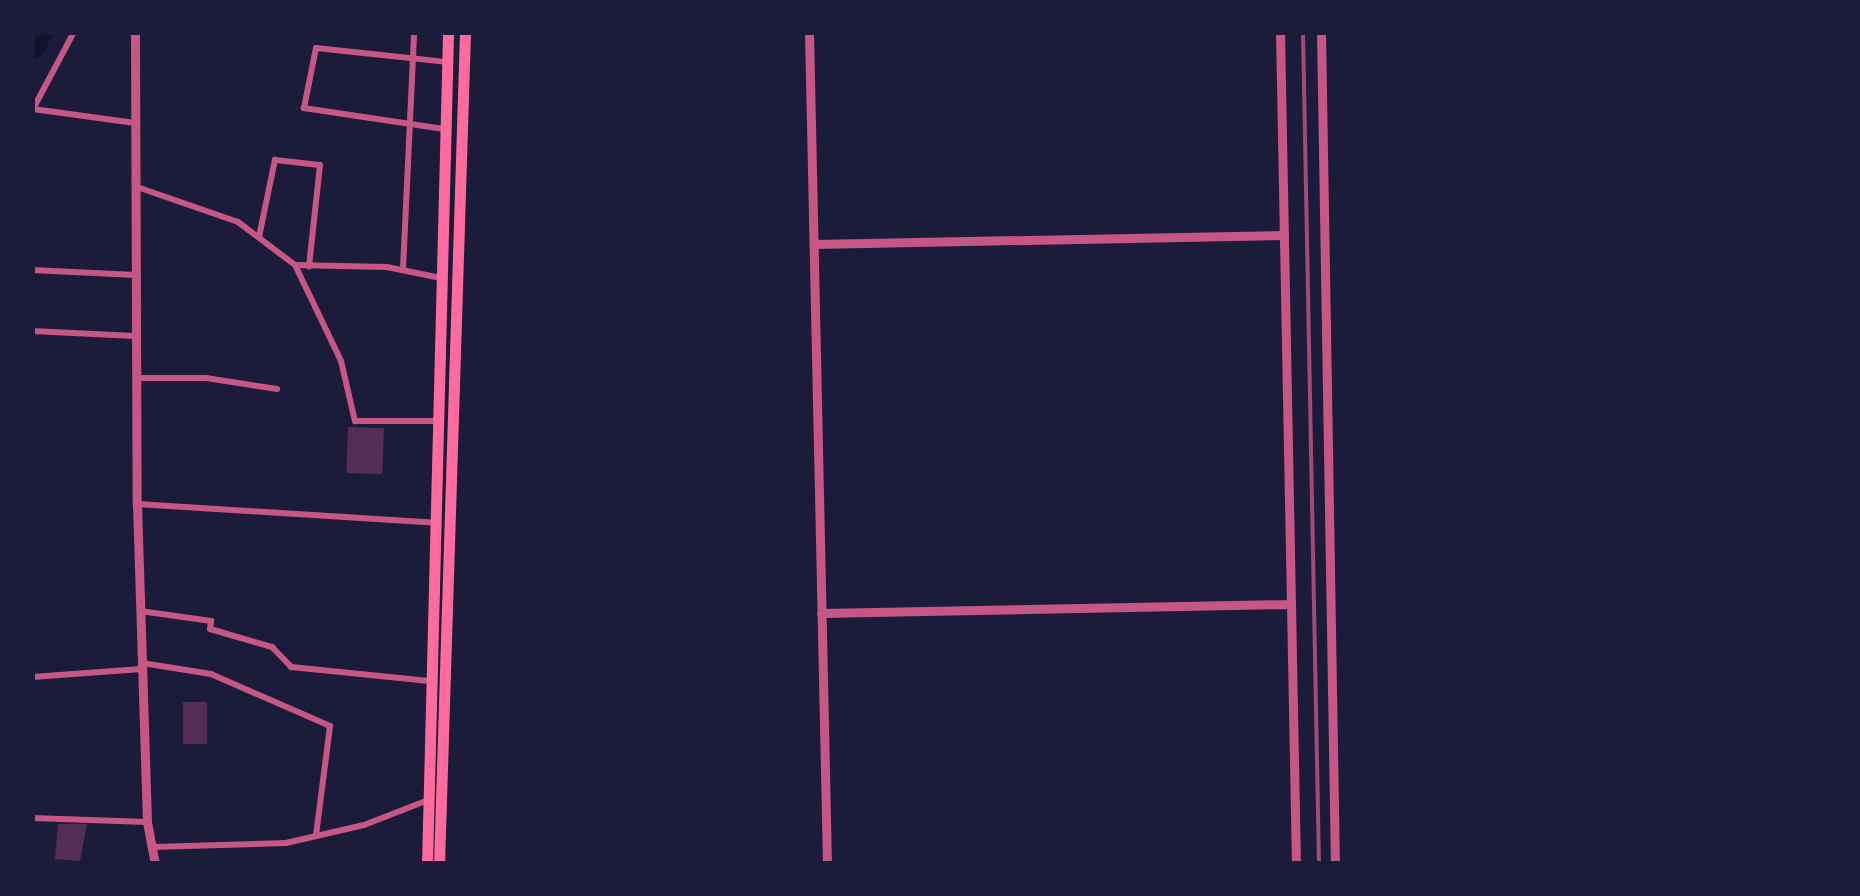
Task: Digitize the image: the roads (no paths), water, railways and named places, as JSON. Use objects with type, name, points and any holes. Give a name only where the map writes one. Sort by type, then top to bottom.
[{"type":"highway","points":[[427,864],[448,32]]},
{"type":"highway","points":[[439,864],[465,32]]},
{"type":"street","points":[[74,32],[33,109],[136,123]]},
{"type":"street","points":[[136,32],[137,504],[147,822],[155,864]]},
{"type":"street","points":[[402,269],[414,32]]},
{"type":"street","points":[[809,32],[827,864]]},
{"type":"street","points":[[1280,32],[1296,864]]},
{"type":"street","points":[[1321,32],[1336,864]]},
{"type":"street","points":[[444,129],[304,108],[316,48],[448,62]]},
{"type":"street","points":[[260,237],[275,160],[320,165],[309,266]]},
{"type":"street","points":[[137,187],[238,222],[295,266],[341,361],[355,421],[437,421]]},
{"type":"street","points":[[814,244],[1284,235]]},
{"type":"street","points":[[295,266],[402,269],[441,278]]},
{"type":"street","points":[[32,270],[136,274]]},
{"type":"street","points":[[32,331],[135,336]]},
{"type":"street","points":[[137,378],[206,378],[277,390]]},
{"type":"street","points":[[137,504],[434,522]]},
{"type":"street","points":[[822,613],[1291,604]]},
{"type":"street","points":[[140,611],[211,622],[210,629],[272,647],[292,667],[429,681]]},
{"type":"street","points":[[32,677],[142,666],[211,674],[330,726],[316,836]]},
{"type":"street","points":[[152,848],[270,845],[316,836],[429,799]]},
{"type":"street","points":[[32,818],[147,822]]},
{"type":"waterway","points":[[32,46],[39,32]]},
{"type":"railway","points":[[1303,32],[1319,864]]}]
